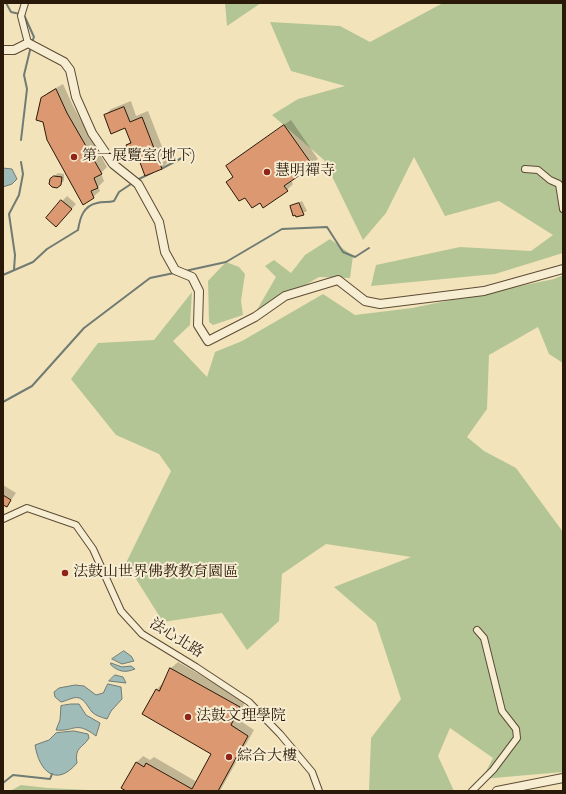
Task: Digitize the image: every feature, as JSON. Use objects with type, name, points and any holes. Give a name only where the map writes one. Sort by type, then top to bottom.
[{"type":"street","points":[[25,3],[21,16],[28,43],[64,62],[70,70],[76,97],[92,133],[113,164],[138,184],[159,222],[165,252],[175,270],[192,277],[199,291],[198,325],[208,341],[255,317],[285,296],[338,280],[365,301],[380,304],[484,290],[563,269]]},
{"type":"street","points":[[3,50],[14,50],[28,43]]},
{"type":"street","points":[[525,169],[538,170],[550,180],[559,184],[563,209]]},
{"type":"street","name":"法心北路","points":[[3,519],[27,508],[76,525],[93,549],[121,611],[142,634],[249,702],[280,734],[312,772],[318,791]]},
{"type":"street","points":[[472,791],[494,770],[517,738],[516,729],[502,711],[484,638],[477,630]]},
{"type":"street","points":[[497,791],[563,778]]},
{"type":"green space","points":[[225,3],[261,3],[227,26]]},
{"type":"green space","points":[[443,3],[563,3],[563,253],[495,274],[371,286],[376,265],[460,247],[531,251],[553,235],[499,201],[445,216],[414,157],[386,213],[363,240],[324,160],[272,115],[298,99],[345,86],[291,71],[270,22],[340,26],[370,42]]},
{"type":"green space","points":[[330,239],[353,256],[350,278],[319,277],[254,315],[276,277],[265,266],[274,260],[291,273],[305,255]]},
{"type":"green space","points":[[226,262],[239,267],[245,274],[241,301],[243,315],[213,325],[209,322],[208,281]]},
{"type":"green space","points":[[563,275],[563,363],[549,354],[538,327],[489,355],[487,409],[467,437],[484,451],[516,468],[563,532],[563,772],[482,779],[493,758],[450,728],[438,756],[454,791],[369,791],[371,738],[401,699],[376,623],[334,587],[411,557],[326,544],[282,574],[279,621],[247,650],[222,613],[163,622],[126,563],[171,471],[159,454],[116,435],[71,379],[98,343],[154,340],[192,292],[190,325],[173,341],[207,377],[215,352],[242,341],[323,294],[355,315],[412,308],[554,279]]},
{"type":"green space","points":[[21,785],[89,790],[89,791],[10,791]]},
{"type":"water","points":[[3,168],[12,169],[17,179],[12,184],[3,187]]},
{"type":"water","points":[[124,651],[131,656],[134,661],[122,664],[112,659]]},
{"type":"water","points":[[111,663],[122,667],[131,666],[135,669],[122,671],[111,665]]},
{"type":"water","points":[[115,675],[123,677],[126,683],[109,681]]},
{"type":"water","points":[[108,684],[121,687],[122,699],[111,711],[107,719],[92,712],[79,698],[76,697],[61,702],[55,697],[54,692],[59,688],[75,685],[84,686],[96,695],[103,693]]},
{"type":"water","points":[[79,704],[86,715],[100,723],[96,736],[89,731],[79,728],[56,730],[60,720],[61,706]]},
{"type":"water","points":[[74,731],[88,734],[89,738],[78,751],[76,758],[77,763],[62,774],[56,775],[50,773],[40,762],[35,745],[49,740],[56,733]]},
{"type":"building","name":"第一展覽室(地下)","points":[[56,89],[67,113],[102,174],[94,178],[98,188],[91,191],[94,198],[83,205],[47,140],[43,122],[36,120],[41,98]]},
{"type":"building","points":[[124,107],[130,122],[142,117],[162,169],[145,176],[135,149],[128,152],[126,145],[131,143],[125,128],[111,134],[104,115]]},
{"type":"building","name":"慧明禪寺","points":[[284,125],[313,166],[284,186],[288,191],[263,208],[260,203],[252,208],[245,198],[239,201],[226,182],[233,177],[226,166]]},
{"type":"building","points":[[54,176],[62,177],[61,185],[57,188],[52,187],[49,184],[50,179]]},
{"type":"building","points":[[61,200],[72,209],[56,227],[46,218]]},
{"type":"building","points":[[299,203],[304,215],[296,217],[295,215],[293,216],[290,206]]},
{"type":"building","points":[[3,495],[11,500],[7,507],[3,505]]},
{"type":"building","points":[[170,668],[240,707],[231,725],[248,736],[218,791],[126,791],[121,788],[136,762],[144,767],[146,763],[192,789],[211,754],[142,714],[156,689],[159,691]]},
{"type":"waterway","points":[[6,3],[11,12],[24,15],[34,37],[32,42]]},
{"type":"waterway","points":[[21,140],[27,89],[24,75],[31,46]]},
{"type":"waterway","points":[[161,169],[193,152]]},
{"type":"waterway","points":[[14,270],[15,255],[9,214],[19,195],[23,174],[21,162]]},
{"type":"waterway","points":[[137,180],[153,172]]},
{"type":"waterway","points":[[3,275],[33,262],[47,249],[78,230],[81,217],[88,207],[99,202],[114,201],[119,192],[134,182]]},
{"type":"waterway","points":[[185,271],[226,262],[282,229],[327,227],[343,252],[355,257],[369,248]]},
{"type":"waterway","points":[[3,402],[32,386],[84,328],[150,278],[174,273]]},
{"type":"waterway","points":[[3,783],[13,775],[50,779],[52,774]]},
{"type":"place","name":"第一展覽室(地下)","points":[[74,157]]},
{"type":"place","name":"慧明禪寺","points":[[267,172]]},
{"type":"place","name":"法鼓山世界佛教教育園區","points":[[65,573]]},
{"type":"place","name":"法鼓文理學院","points":[[188,717]]},
{"type":"place","name":"綜合大樓","points":[[229,757]]}]
